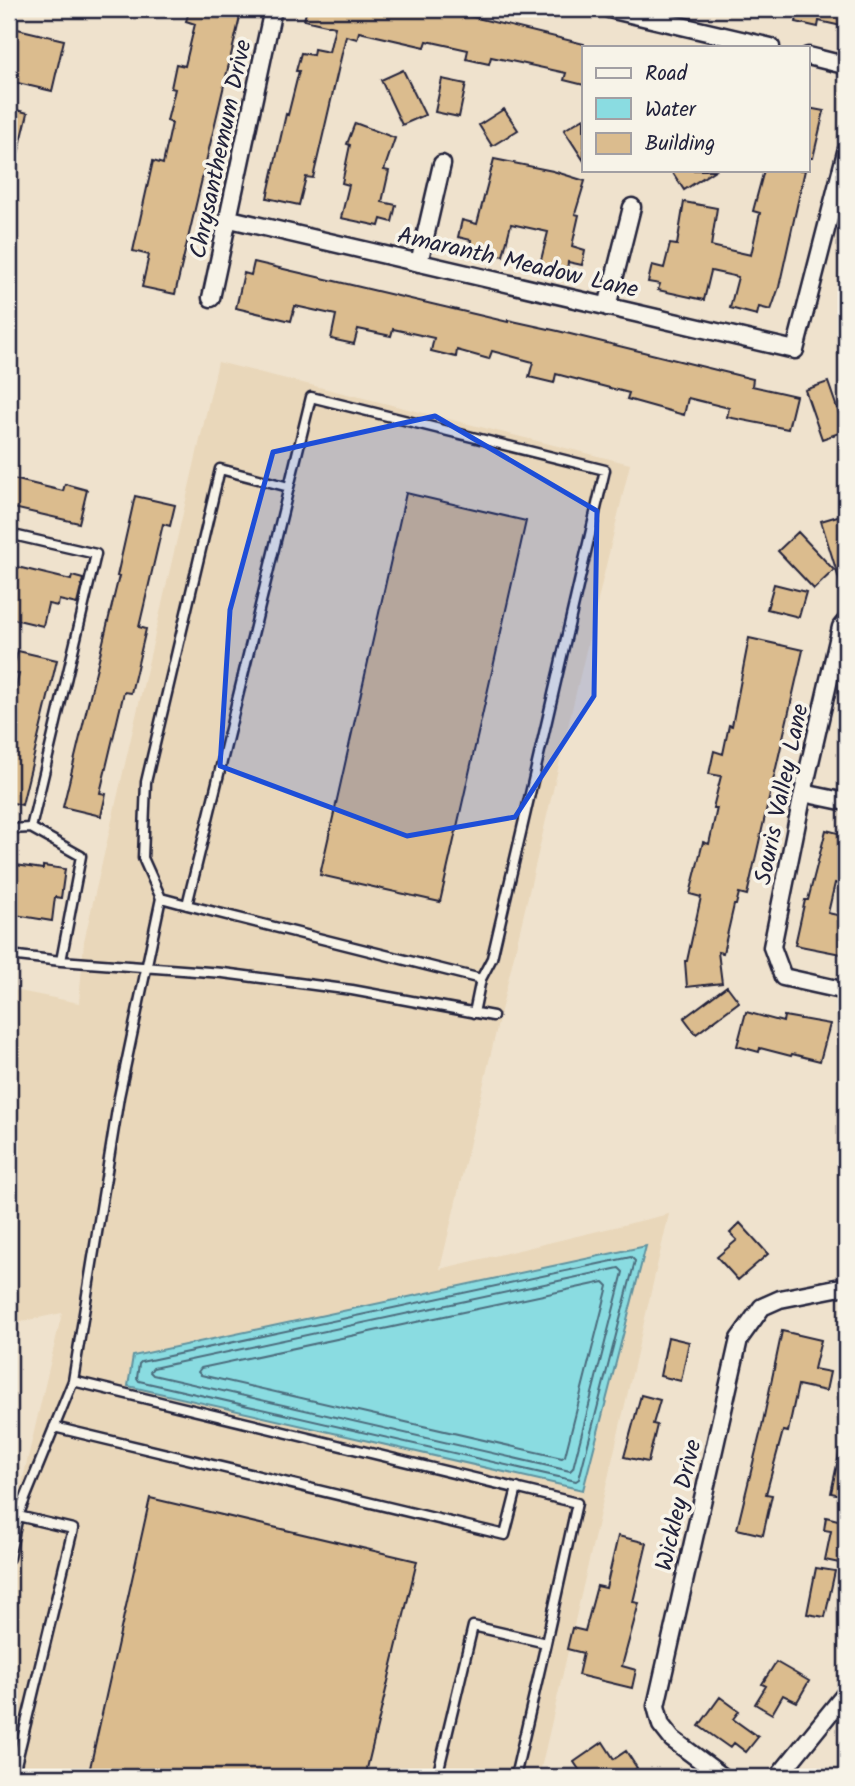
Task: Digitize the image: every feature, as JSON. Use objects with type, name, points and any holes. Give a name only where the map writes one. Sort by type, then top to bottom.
[{"type":"street","name":"Chrysanthemum Drive","points":[[211,298],[273,9]]},
{"type":"street","points":[[609,9],[767,46]]},
{"type":"street","points":[[810,56],[846,67]]},
{"type":"street","name":"Amaranth Meadow Lane","points":[[230,219],[795,350],[846,152]]},
{"type":"street","points":[[419,263],[442,164]]},
{"type":"street","points":[[607,307],[632,207]]},
{"type":"street","name":"Souris Valley Lane","points":[[846,621],[841,626],[803,793],[772,947],[783,977],[846,991]]},
{"type":"street","points":[[803,793],[846,802]]},
{"type":"street","name":"Wickley Drive","points":[[723,1777],[671,1738],[661,1726],[656,1706],[739,1339],[762,1307],[780,1299],[846,1286]]},
{"type":"street","points":[[778,1777],[846,1693]]},
{"type":"lane","points":[[187,905],[311,397],[605,470],[492,958],[481,979],[474,1013]]},
{"type":"lane","points":[[9,1558],[18,1516],[73,1381],[120,1097],[161,898],[142,858],[146,782],[220,470],[289,487]]},
{"type":"lane","points":[[9,534],[96,554],[31,828]]},
{"type":"lane","points":[[9,829],[31,828],[81,856],[61,961]]},
{"type":"lane","points":[[161,898],[481,979]]},
{"type":"lane","points":[[9,955],[223,973],[352,990],[494,1016]]},
{"type":"lane","points":[[73,1381],[577,1503],[515,1777]]},
{"type":"lane","points":[[54,1427],[505,1535],[517,1488]]},
{"type":"lane","points":[[13,1777],[73,1530],[18,1516]]},
{"type":"lane","points":[[437,1777],[473,1626],[545,1643]]},
{"type":"highlighted area","points":[[435,416],[597,511],[594,696],[515,817],[407,836],[220,766],[230,610],[273,452]]},
{"type":"shaded area","points":[[218,362],[630,464],[440,1269],[669,1214],[539,1777],[9,1777],[9,1538],[62,1313],[9,1324],[9,989],[79,1003],[84,941]]},
{"type":"water","points":[[646,1246],[583,1490],[128,1386],[133,1356]]},
{"type":"building","points":[[190,9],[228,9],[227,13],[240,17],[175,294],[142,287],[149,255],[133,251],[153,161],[163,164],[172,123],[167,121],[175,89],[171,88],[176,64],[185,66],[195,24],[186,21]]},
{"type":"building","points":[[307,9],[440,9],[584,44],[582,84],[564,80],[566,73],[491,57],[489,64],[466,59],[468,50],[427,41],[425,47],[359,32],[357,39],[346,36],[313,178],[306,177],[299,205],[267,198],[299,71],[296,71],[301,53],[313,55],[314,49],[329,52],[335,27],[304,20]]},
{"type":"building","points":[[788,9],[846,9],[846,27],[819,21],[818,27],[796,22],[797,17],[787,14]]},
{"type":"building","points":[[9,27],[64,40],[52,91],[9,81]]},
{"type":"building","points":[[403,70],[425,115],[402,125],[381,80]]},
{"type":"building","points":[[442,79],[466,84],[459,117],[435,112]]},
{"type":"building","points":[[9,108],[28,113],[14,171],[9,171]]},
{"type":"building","points":[[810,108],[824,111],[813,158],[810,158]]},
{"type":"building","points":[[504,109],[518,130],[492,146],[479,125]]},
{"type":"building","points":[[582,119],[582,158],[564,130]]},
{"type":"building","points":[[355,123],[395,138],[384,170],[389,171],[382,202],[396,205],[392,222],[381,219],[379,226],[341,218],[349,185],[342,183],[350,145],[347,144]]},
{"type":"building","points":[[494,159],[553,171],[585,181],[575,214],[579,215],[572,246],[585,250],[582,265],[568,262],[567,271],[540,264],[548,232],[511,224],[503,256],[470,248],[471,240],[458,237],[462,220],[477,224]]},
{"type":"building","points":[[672,172],[712,172],[684,190]]},
{"type":"building","points":[[763,172],[805,172],[779,287],[771,310],[759,307],[757,315],[730,308],[738,277],[711,271],[704,300],[658,290],[660,284],[648,282],[652,265],[664,268],[670,244],[677,245],[684,202],[717,208],[711,246],[751,255],[760,213],[753,211]]},
{"type":"building","points":[[254,262],[508,322],[558,331],[753,379],[752,386],[796,396],[788,429],[727,417],[729,408],[688,398],[684,415],[627,399],[629,393],[556,374],[554,383],[529,377],[533,362],[492,351],[489,359],[457,350],[456,357],[431,351],[434,338],[393,329],[391,336],[358,329],[354,344],[331,339],[336,315],[295,306],[291,321],[236,308],[244,273],[251,275]]},
{"type":"building","points":[[828,382],[845,431],[822,439],[805,390]]},
{"type":"building","points":[[9,478],[63,491],[65,484],[87,490],[79,523],[9,507]]},
{"type":"building","points":[[406,493],[526,521],[440,902],[320,875]]},
{"type":"building","points":[[135,496],[175,505],[170,526],[163,524],[139,627],[146,629],[136,672],[131,693],[124,692],[100,793],[106,794],[101,816],[63,807],[119,576]]},
{"type":"building","points":[[841,515],[846,532],[846,592],[843,592],[821,521]]},
{"type":"building","points":[[798,532],[834,570],[814,589],[778,551]]},
{"type":"building","points":[[9,565],[71,580],[72,576],[83,579],[77,604],[59,600],[58,606],[48,604],[43,626],[9,618]]},
{"type":"building","points":[[774,584],[806,592],[799,617],[767,609]]},
{"type":"building","points":[[749,638],[803,650],[747,895],[739,893],[723,953],[718,952],[722,983],[687,987],[685,961],[701,897],[690,894],[703,842],[709,844],[717,808],[713,808],[721,776],[709,774],[714,751],[723,754],[729,725],[732,726]]},
{"type":"building","points":[[18,651],[57,660],[22,805],[9,802],[9,719],[19,674],[12,673]]},
{"type":"building","points":[[826,830],[846,835],[846,886],[835,883],[828,913],[846,917],[846,955],[795,945]]},
{"type":"building","points":[[9,864],[65,869],[61,898],[55,897],[52,921],[9,914]]},
{"type":"building","points":[[727,986],[739,1002],[696,1034],[684,1018]]},
{"type":"building","points":[[746,1012],[783,1022],[784,1016],[830,1024],[820,1061],[760,1048],[759,1052],[737,1046]]},
{"type":"building","points":[[740,1223],[768,1254],[738,1280],[717,1257],[737,1240],[730,1233]]},
{"type":"building","points":[[782,1331],[821,1340],[814,1369],[830,1372],[826,1391],[798,1385],[788,1432],[783,1431],[766,1494],[772,1495],[763,1535],[737,1529]]},
{"type":"building","points":[[668,1337],[689,1342],[681,1381],[660,1376]]},
{"type":"building","points":[[641,1395],[660,1400],[653,1424],[657,1425],[648,1462],[624,1457]]},
{"type":"building","points":[[840,1450],[846,1451],[846,1496],[831,1493]]},
{"type":"building","points":[[150,1498],[417,1561],[365,1777],[88,1777]]},
{"type":"building","points":[[826,1517],[846,1522],[844,1564],[825,1560],[831,1531],[824,1530]]},
{"type":"building","points":[[618,1536],[647,1543],[633,1602],[639,1603],[622,1666],[636,1670],[632,1688],[578,1675],[583,1653],[567,1649],[572,1628],[585,1631],[597,1586],[606,1588]]},
{"type":"building","points":[[816,1568],[835,1571],[825,1617],[807,1614]]},
{"type":"building","points":[[776,1662],[809,1681],[797,1702],[783,1695],[772,1714],[755,1704],[766,1686],[762,1684]]},
{"type":"building","points":[[720,1697],[739,1711],[733,1719],[758,1737],[746,1752],[734,1743],[730,1748],[699,1726]]},
{"type":"building","points":[[603,1742],[614,1759],[626,1751],[637,1768],[624,1777],[584,1777],[574,1762]]}]
